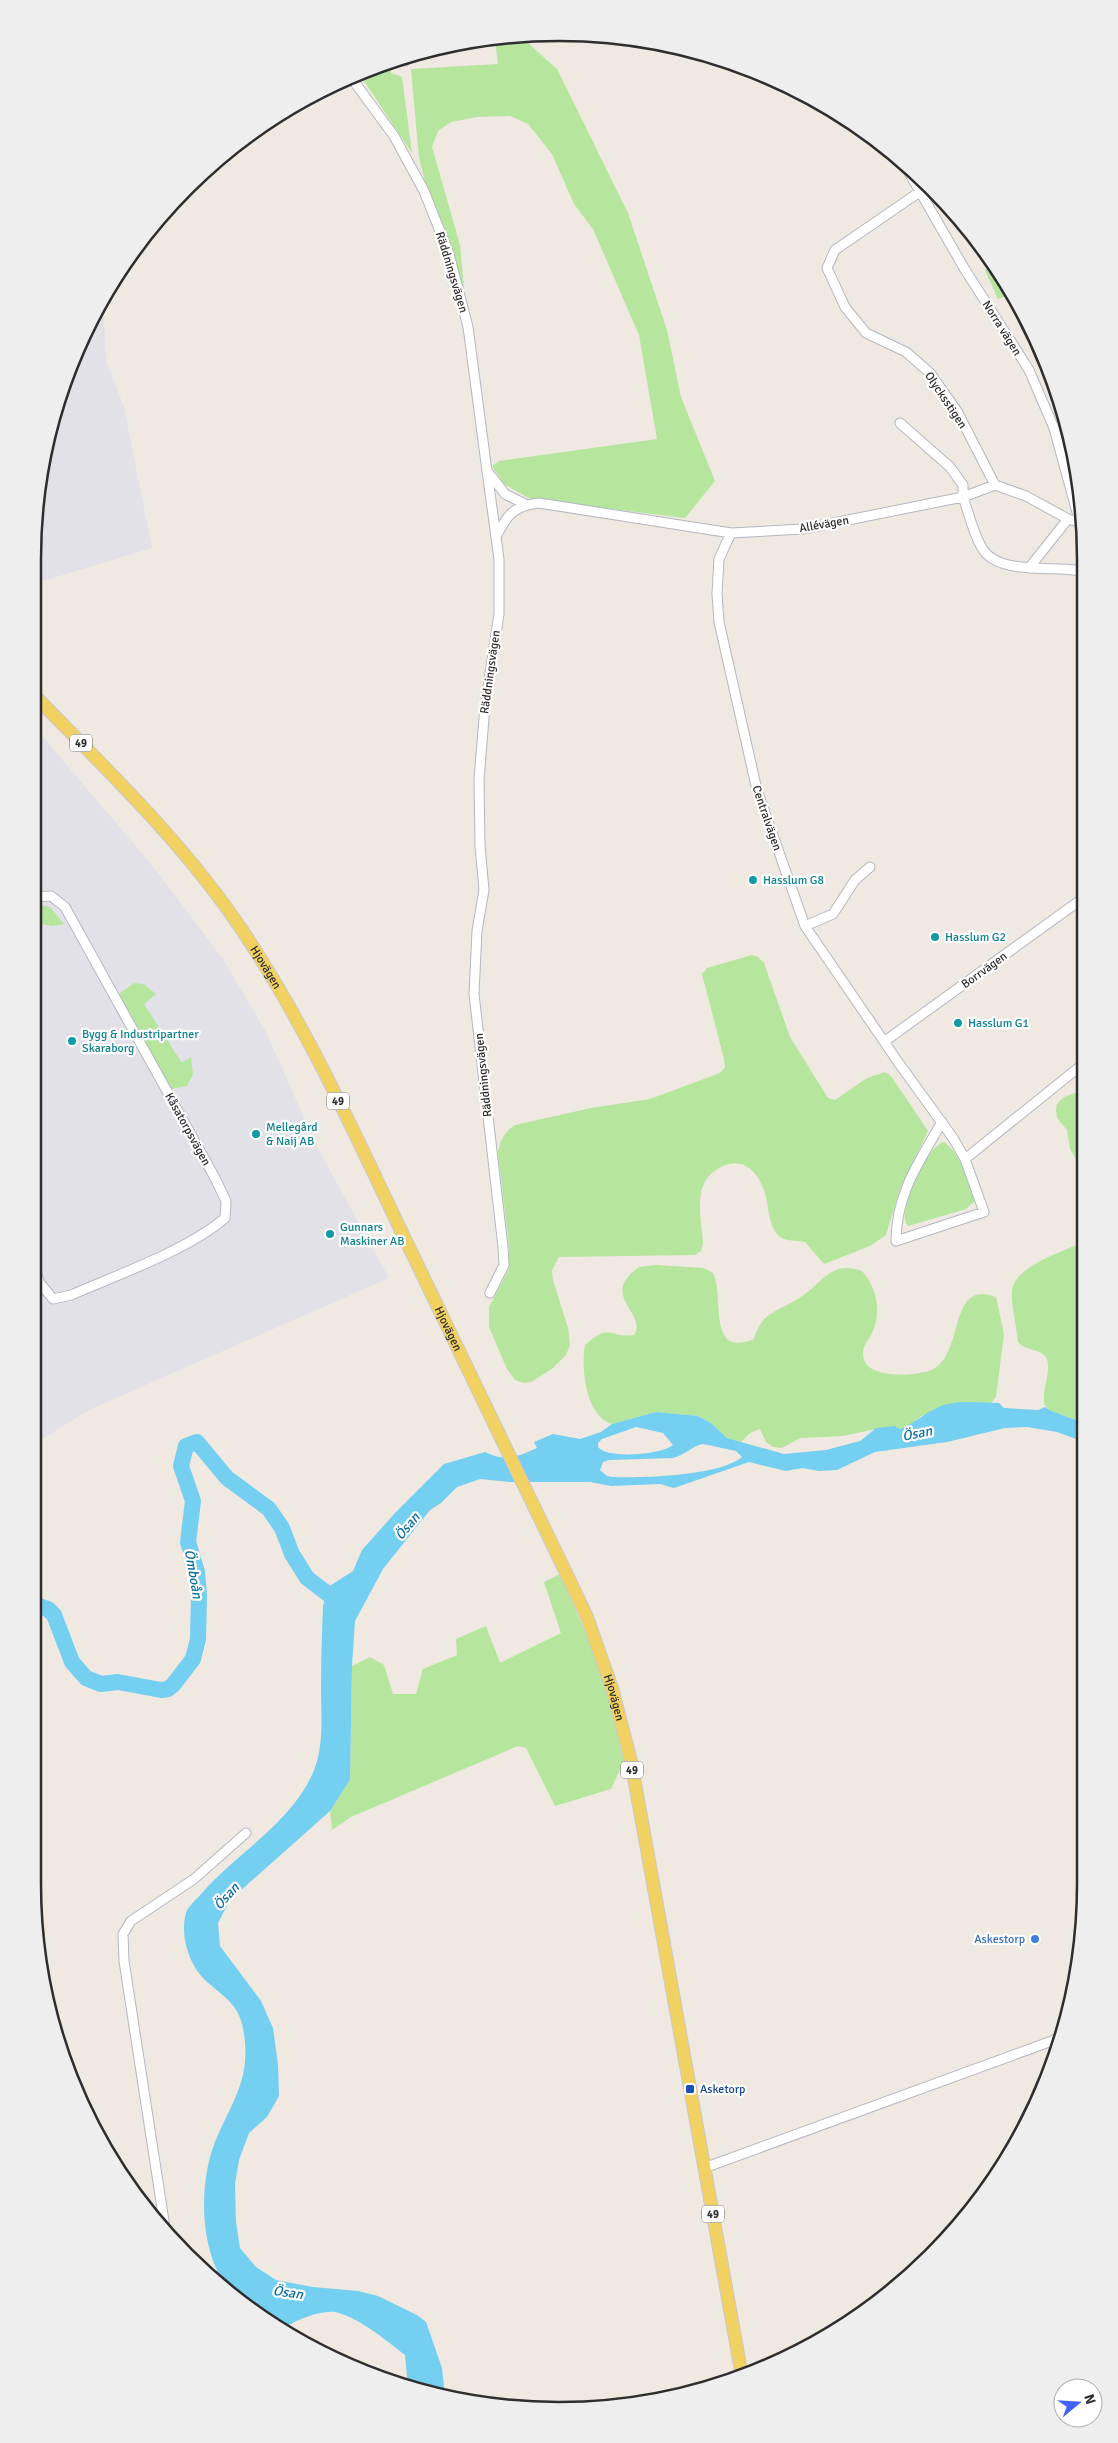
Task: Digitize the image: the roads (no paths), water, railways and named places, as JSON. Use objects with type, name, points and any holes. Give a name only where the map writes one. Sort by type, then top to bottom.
[{"type":"main road","name":"Hjovägen","points":[[41,703],[153,818],[195,867],[241,929],[283,995],[318,1060],[587,1617],[612,1688],[630,1761],[704,2168]]},
{"type":"main road","name":"49","points":[[704,2168],[741,2368]]},
{"type":"street","name":"Räddningsvägen","points":[[355,83],[394,136],[424,191],[449,254],[468,327],[499,559],[499,614],[484,706],[479,779],[480,846],[484,890],[477,930],[474,994],[504,1265],[490,1293]]},
{"type":"street","name":"Norra vägen","points":[[918,187],[964,268],[1028,370],[1054,428],[1071,482]]},
{"type":"street","name":"Olycksstigen","points":[[921,191],[835,250],[827,268],[845,307],[866,333],[906,352],[930,372],[957,411],[995,485]]},
{"type":"street","points":[[900,422],[950,467],[963,485],[963,497],[977,536],[988,556],[998,562],[1029,568],[1065,568],[1077,570]]},
{"type":"street","name":"Allévägen","points":[[488,471],[505,494],[525,504],[539,503],[731,533],[803,528],[963,497],[995,485]]},
{"type":"street","points":[[995,485],[1026,496],[1076,522]]},
{"type":"street","points":[[496,538],[506,515],[525,504]]},
{"type":"street","points":[[1029,568],[1068,519]]},
{"type":"street","name":"Centralvägen","points":[[731,533],[719,559],[717,594],[719,622],[757,790],[805,926],[942,1122],[965,1159],[984,1212],[896,1242],[896,1221],[903,1194],[942,1122]]},
{"type":"street","points":[[805,926],[833,914],[855,880],[870,867]]},
{"type":"street","name":"Kåsatorpsvägen","points":[[41,897],[51,896],[65,908],[226,1201],[225,1218],[214,1227],[188,1242],[71,1295],[53,1299],[41,1284]]},
{"type":"street","name":"Borrvägen","points":[[885,1041],[1077,903]]},
{"type":"street","points":[[965,1159],[1077,1069]]},
{"type":"street","points":[[163,2217],[124,1961],[123,1934],[136,1916],[194,1879],[246,1833]]},
{"type":"street","points":[[704,2168],[1052,2040]]},
{"type":"water","name":"Ösan","points":[[959,1402],[999,1403],[1004,1408],[1038,1410],[1045,1407],[1077,1420],[1077,1439],[1057,1432],[1027,1427],[1005,1428],[947,1442],[875,1452],[837,1470],[819,1471],[802,1468],[786,1471],[749,1462],[674,1488],[660,1484],[611,1486],[590,1482],[510,1482],[480,1479],[457,1487],[441,1503],[430,1510],[383,1569],[355,1621],[352,1666],[350,1780],[330,1811],[230,1900],[218,1923],[220,1946],[261,2001],[273,2028],[278,2065],[279,2096],[267,2117],[249,2133],[239,2160],[235,2184],[236,2222],[240,2248],[256,2267],[276,2280],[313,2287],[358,2291],[378,2296],[417,2315],[426,2322],[442,2368],[444,2389],[407,2378],[405,2355],[374,2331],[348,2316],[333,2312],[320,2313],[305,2317],[289,2325],[244,2295],[219,2274],[207,2240],[204,2199],[209,2159],[242,2078],[245,2065],[244,2034],[235,2008],[204,1979],[194,1965],[187,1948],[184,1921],[187,1910],[191,1905],[216,1879],[275,1825],[301,1794],[311,1777],[320,1744],[323,1606],[328,1587],[353,1571],[362,1550],[395,1513],[444,1464],[485,1452],[505,1458],[517,1456],[537,1448],[534,1442],[553,1434],[580,1439],[601,1432],[612,1424],[656,1412],[698,1416],[711,1423],[727,1438],[784,1454],[826,1450],[860,1441],[876,1428],[895,1426],[899,1429],[944,1405]],"holes":[[[636,1427],[663,1433],[673,1445],[657,1451],[623,1454],[603,1451],[598,1447],[598,1443],[602,1439]],[[703,1444],[736,1451],[742,1457],[731,1463],[717,1468],[680,1475],[613,1477],[607,1476],[600,1470],[603,1462],[609,1460],[673,1458]]]},
{"type":"waterway","name":"Ömboån","points":[[41,1607],[48,1609],[54,1615],[72,1662],[86,1678],[101,1684],[118,1682],[161,1690],[168,1689],[173,1685],[193,1659],[198,1639],[199,1596],[197,1572],[188,1542],[193,1501],[181,1466],[186,1446],[197,1442],[227,1478],[269,1509],[282,1528],[292,1554],[307,1578],[341,1604]]},
{"type":"place","name":"Hasslum G8","points":[[753,880]]},
{"type":"place","name":"Hasslum G2","points":[[935,937]]},
{"type":"place","name":"Hasslum G1","points":[[958,1023]]},
{"type":"place","name":"Bygg & Industripartner Skaraborg","points":[[72,1041]]},
{"type":"place","name":"Mellegård & Naij AB","points":[[256,1134]]},
{"type":"place","name":"Gunnars Maskiner AB","points":[[330,1234]]},
{"type":"place","name":"Askestorp","points":[[1035,1939]]},
{"type":"place","name":"Asketorp","points":[[690,2089]]}]
